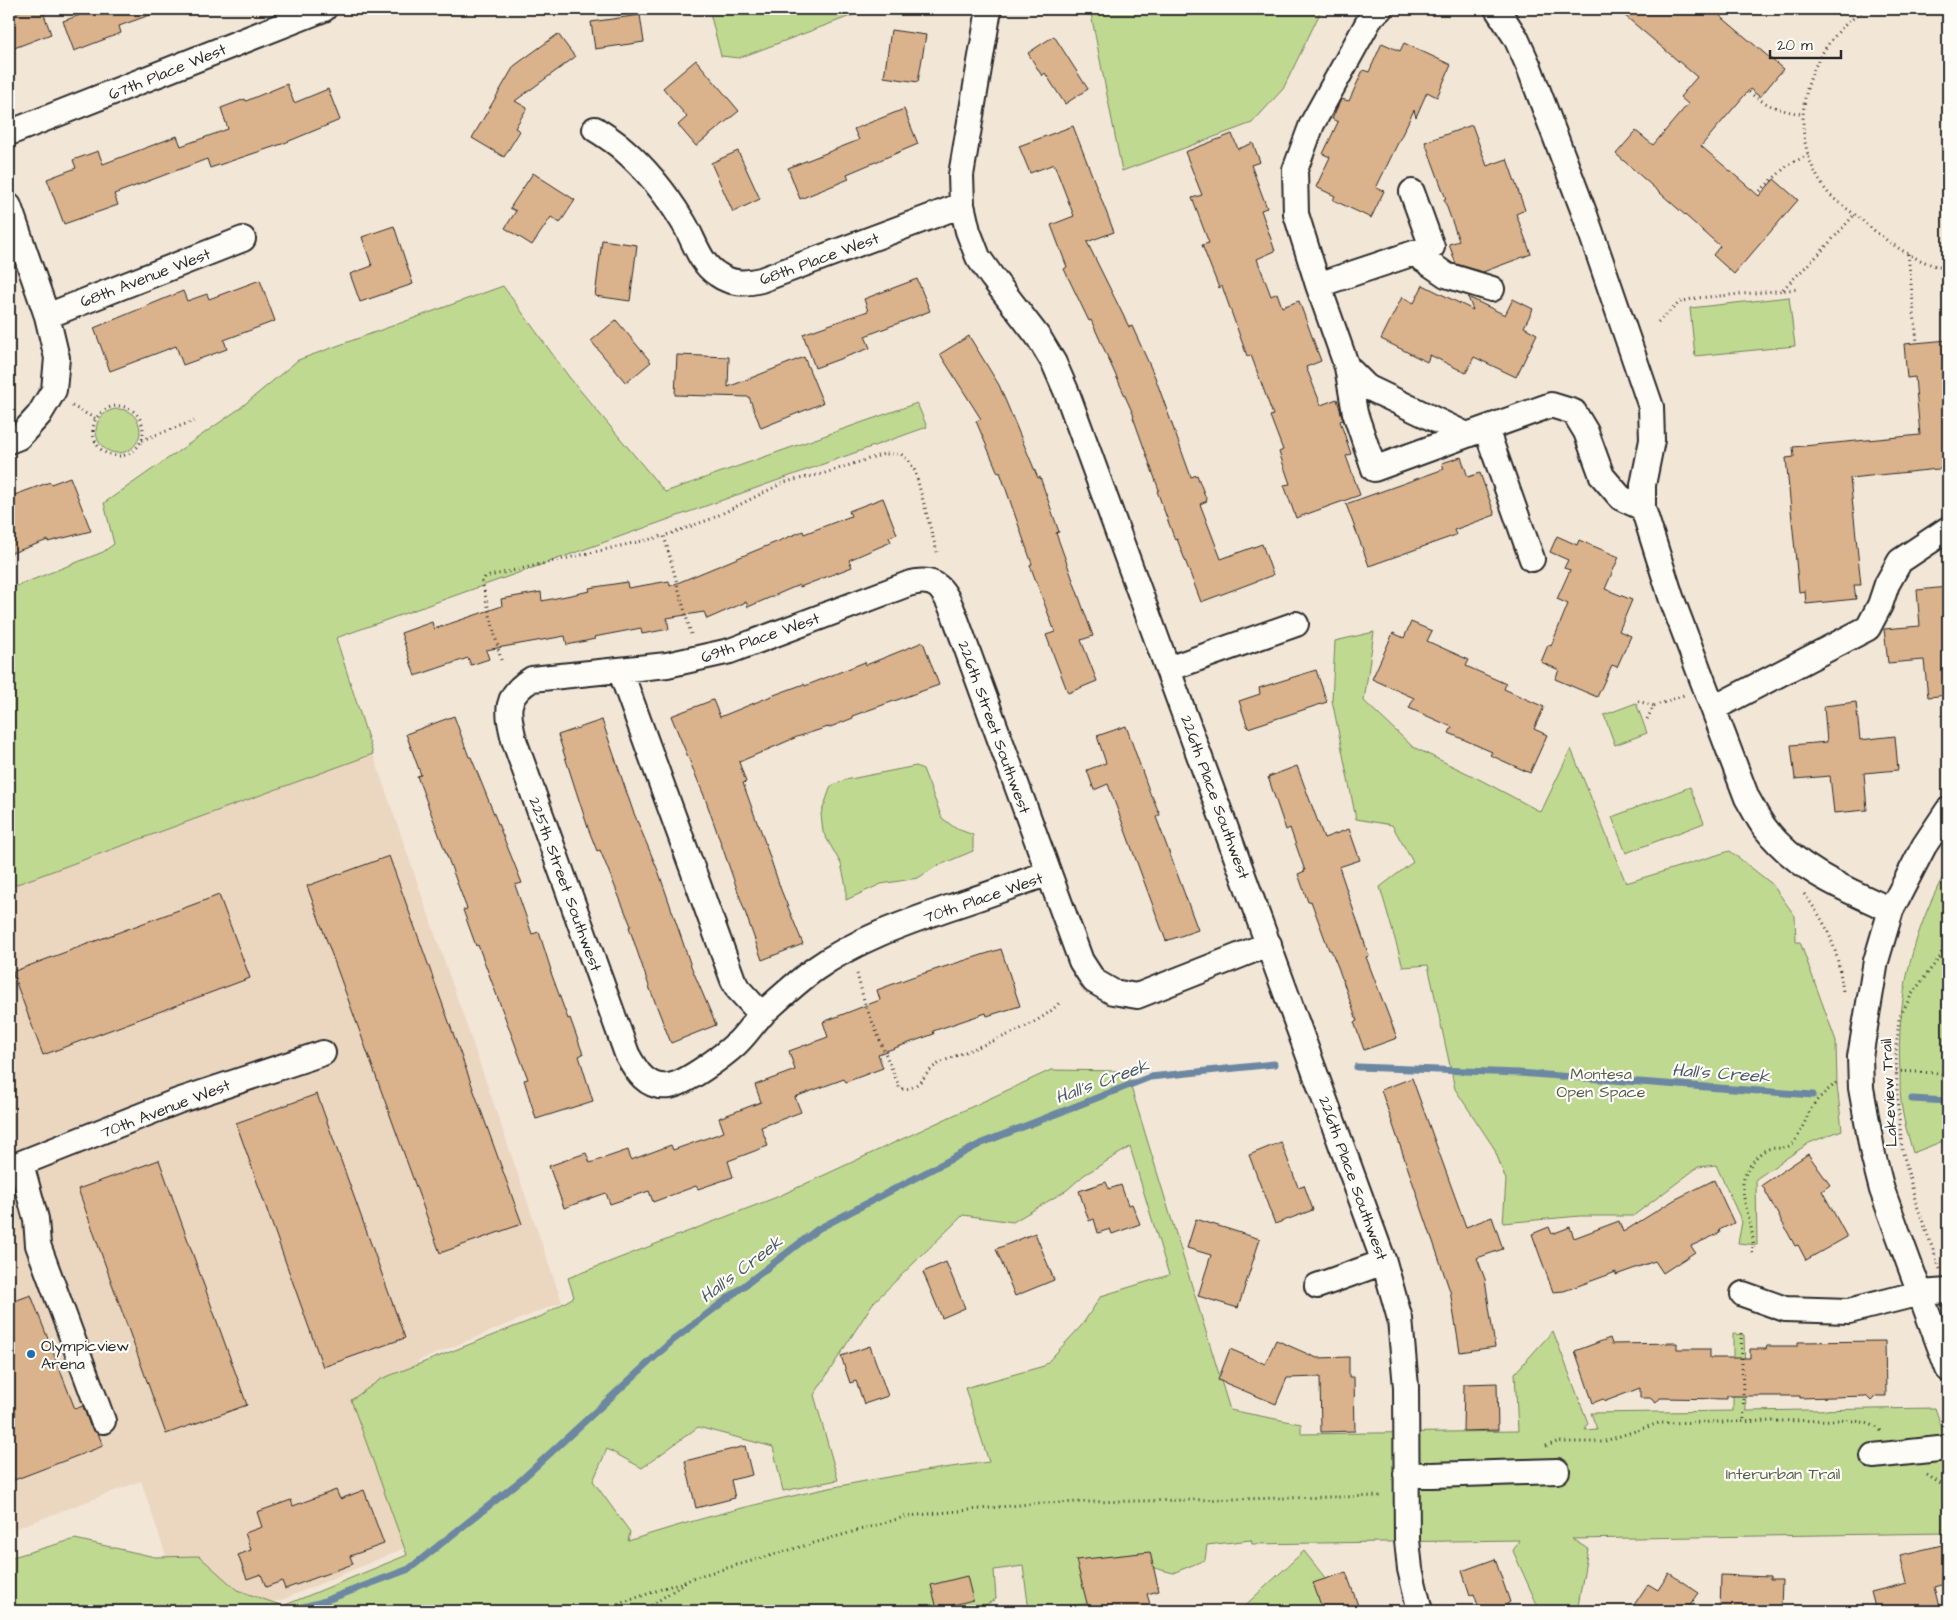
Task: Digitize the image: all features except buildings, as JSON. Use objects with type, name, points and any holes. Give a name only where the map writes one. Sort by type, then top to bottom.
[{"type":"street","name":"67th Place West","points":[[9,133],[324,9]]},
{"type":"street","name":"226th Place Southwest","points":[[988,9],[961,175],[962,206],[968,231],[978,257],[1039,338],[1054,363],[1067,393],[1384,1262],[1400,1319],[1406,1387],[1406,1474],[1409,1559],[1420,1611]]},
{"type":"street","points":[[1380,9],[1371,17],[1316,116],[1296,170],[1296,214],[1318,285],[1348,367],[1354,413],[1374,469],[1552,405],[1574,412],[1586,432],[1602,476],[1621,498],[1643,508]]},
{"type":"street","points":[[1497,9],[1516,38],[1529,67],[1585,215],[1651,407],[1652,440],[1643,485],[1643,508],[1671,597],[1747,798],[1765,828],[1783,848],[1802,864],[1825,879],[1891,910]]},
{"type":"street","name":"68th Place West","points":[[595,128],[623,148],[648,174],[683,220],[697,252],[716,274],[745,284],[761,280],[962,206]]},
{"type":"street","points":[[1318,285],[1432,247],[1412,192]]},
{"type":"street","points":[[9,206],[47,316],[57,358],[54,390],[39,415],[19,437],[9,441]]},
{"type":"street","name":"68th Avenue West","points":[[47,316],[243,239]]},
{"type":"street","points":[[1414,253],[1446,275],[1492,289]]},
{"type":"street","points":[[1348,367],[1368,387],[1477,432],[1532,559]]},
{"type":"street","points":[[1714,708],[1868,628],[1880,605],[1887,584],[1900,561],[1948,529]]},
{"type":"street","name":"69th Place West","points":[[521,686],[532,679],[667,665],[730,651],[908,584],[922,580],[936,584]]},
{"type":"street","name":"226th Street Southwest","points":[[936,584],[946,596],[954,614],[1048,873]]},
{"type":"street","points":[[1168,669],[1296,624]]},
{"type":"street","points":[[620,670],[733,980],[738,989],[762,1015]]},
{"type":"street","name":"225th Street Southwest","points":[[521,686],[512,696],[508,709],[514,740],[628,1054],[635,1070],[645,1079]]},
{"type":"street","points":[[1948,810],[1924,846],[1891,910],[1876,961],[1860,1056],[1861,1088],[1873,1156],[1882,1190],[1948,1369]]},
{"type":"street","name":"70th Place West","points":[[645,1079],[657,1086],[670,1086],[681,1082],[707,1066],[736,1044],[762,1015],[815,969],[848,948],[886,930],[1048,873],[1081,961],[1094,981],[1113,992],[1137,996],[1269,944]]},
{"type":"street","name":"70th Avenue West","points":[[15,1166],[178,1101],[322,1053]]},
{"type":"street","points":[[15,1166],[36,1220],[38,1245],[103,1421]]},
{"type":"street","points":[[1316,1286],[1384,1262]]},
{"type":"street","points":[[1743,1294],[1785,1309],[1848,1311],[1920,1294],[1948,1291]]},
{"type":"street","points":[[1873,1456],[1948,1448]]},
{"type":"street","points":[[1406,1474],[1432,1475],[1557,1471]]},
{"type":"path","points":[[1865,9],[1842,28],[1820,57],[1807,88],[1802,114],[1803,134],[1808,155],[1826,190],[1880,236],[1922,261],[1948,269]]},
{"type":"path","points":[[1940,9],[1948,19]]},
{"type":"path","points":[[1749,92],[1775,108],[1802,114]]},
{"type":"path","points":[[1760,190],[1788,165],[1808,155]]},
{"type":"path","points":[[1783,290],[1855,214]]},
{"type":"path","points":[[1908,254],[1917,342]]},
{"type":"path","points":[[1658,322],[1680,302],[1696,298],[1799,289]]},
{"type":"path","points":[[70,404],[96,419]]},
{"type":"path","points":[[109,407],[126,407],[140,417],[143,426],[142,440],[136,450],[129,454],[114,456],[106,454],[95,442],[93,426],[101,412],[109,407]]},
{"type":"path","points":[[142,440],[194,421]]},
{"type":"path","points":[[501,660],[482,582],[485,576],[664,536],[711,519],[785,482],[822,474],[884,454],[901,454],[909,460],[915,471],[937,552]]},
{"type":"path","points":[[664,536],[691,634]]},
{"type":"path","points":[[1638,701],[1654,706],[1684,694]]},
{"type":"path","points":[[1647,719],[1654,706]]},
{"type":"path","name":"Lakeview Trail","points":[[1938,1265],[1916,1203],[1902,1149],[1896,1071],[1899,1018],[1912,994],[1940,957],[1947,936],[1944,891],[1948,868]]},
{"type":"path","points":[[1798,888],[1809,900],[1836,948],[1843,992]]},
{"type":"path","points":[[856,974],[865,1004],[900,1089],[910,1090],[924,1080],[937,1064],[1030,1024],[1051,1012],[1060,1002]]},
{"type":"path","points":[[1896,1071],[1936,1073],[1948,1076]]},
{"type":"path","points":[[1752,1253],[1752,1237],[1743,1198],[1743,1182],[1747,1172],[1758,1156],[1766,1150],[1782,1148],[1791,1144],[1813,1105],[1839,1080]]},
{"type":"path","points":[[1741,1334],[1744,1422]]},
{"type":"path","points":[[1539,1449],[1558,1442],[1602,1442],[1659,1423],[1837,1420],[1864,1422],[1877,1428],[1925,1473],[1948,1489]]},
{"type":"path","points":[[600,1611],[692,1578],[908,1516],[1040,1503],[1390,1496]]},
{"type":"path","points":[[643,1611],[692,1578]]},
{"type":"shaded area","points":[[373,754],[562,1302],[418,1361],[455,1508],[407,1547],[279,1601],[183,1606],[141,1481],[9,1531],[9,887]]},
{"type":"green space","points":[[709,9],[869,9],[739,58],[721,56]]},
{"type":"green space","points":[[1090,9],[1322,9],[1283,89],[1252,123],[1122,171]]},
{"type":"green space","points":[[503,286],[569,377],[665,492],[917,403],[927,427],[336,638],[373,754],[9,887],[9,589],[103,552],[114,544],[104,503],[239,409],[298,360]]},
{"type":"green space","points":[[1789,297],[1795,346],[1695,356],[1690,308]]},
{"type":"green space","points":[[118,409],[130,413],[136,419],[140,431],[136,443],[130,449],[118,453],[106,449],[100,443],[96,431],[100,419],[106,413]]},
{"type":"green space","name":"Montesa Open Space","points":[[1374,632],[1364,701],[1413,747],[1541,812],[1571,749],[1626,883],[1730,851],[1772,884],[1795,916],[1796,942],[1800,942],[1836,1041],[1837,1085],[1842,1130],[1809,1143],[1756,1179],[1757,1245],[1738,1243],[1742,1222],[1716,1165],[1698,1167],[1633,1216],[1580,1216],[1503,1223],[1506,1180],[1494,1148],[1455,1089],[1428,965],[1403,967],[1380,887],[1413,862],[1392,825],[1356,819],[1332,700],[1335,641]]},
{"type":"green space","points":[[1636,703],[1647,733],[1615,745],[1604,715]]},
{"type":"green space","points":[[916,766],[923,769],[942,818],[955,828],[973,835],[973,851],[935,867],[918,878],[881,884],[846,900],[846,886],[841,864],[823,832],[821,814],[831,786],[845,780]]},
{"type":"green space","points":[[1690,787],[1704,823],[1626,853],[1612,817]]},
{"type":"green space","points":[[1948,867],[1948,1139],[1913,1153],[1900,1096],[1899,1046],[1904,993],[1916,941],[1935,892]]},
{"type":"green space","name":"Interurban Trail","points":[[1051,1070],[1126,1071],[1230,1410],[1301,1424],[1301,1434],[1518,1431],[1515,1373],[1553,1331],[1588,1423],[1585,1430],[1597,1429],[1591,1413],[1733,1411],[1733,1334],[1744,1335],[1746,1411],[1935,1408],[1948,1446],[1948,1533],[1572,1539],[1588,1549],[1578,1606],[1593,1611],[1540,1611],[1513,1551],[1519,1540],[1252,1544],[1251,1540],[1207,1545],[1205,1560],[1173,1573],[1132,1562],[1085,1604],[1029,1611],[1023,1566],[994,1570],[996,1599],[975,1611],[9,1611],[9,1558],[75,1539],[155,1557],[199,1556],[237,1590],[283,1606],[407,1555],[351,1400],[381,1379],[542,1316],[574,1297],[568,1278],[777,1197]],"holes":[[[1130,1147],[1169,1275],[1101,1296],[1082,1325],[1044,1366],[965,1388],[989,1462],[898,1475],[761,1503],[628,1541],[630,1532],[593,1481],[607,1449],[642,1468],[698,1427],[773,1447],[783,1491],[838,1480],[814,1395],[873,1303],[963,1215],[1013,1222],[1067,1190],[1084,1175]]]},
{"type":"green space","points":[[1304,1551],[1345,1603],[1326,1611],[1239,1611]]},
{"type":"waterway","name":"Hall's Creek","points":[[287,1611],[319,1603],[409,1569],[520,1481],[672,1341],[818,1229],[982,1143],[1150,1077],[1274,1064]]},
{"type":"waterway","name":"Hall's Creek","points":[[1357,1067],[1519,1073],[1813,1095]]},
{"type":"waterway","name":"Hall's Creek","points":[[1912,1099],[1948,1101]]},
{"type":"place","name":"Olympicview Arena","points":[[31,1354]]}]
